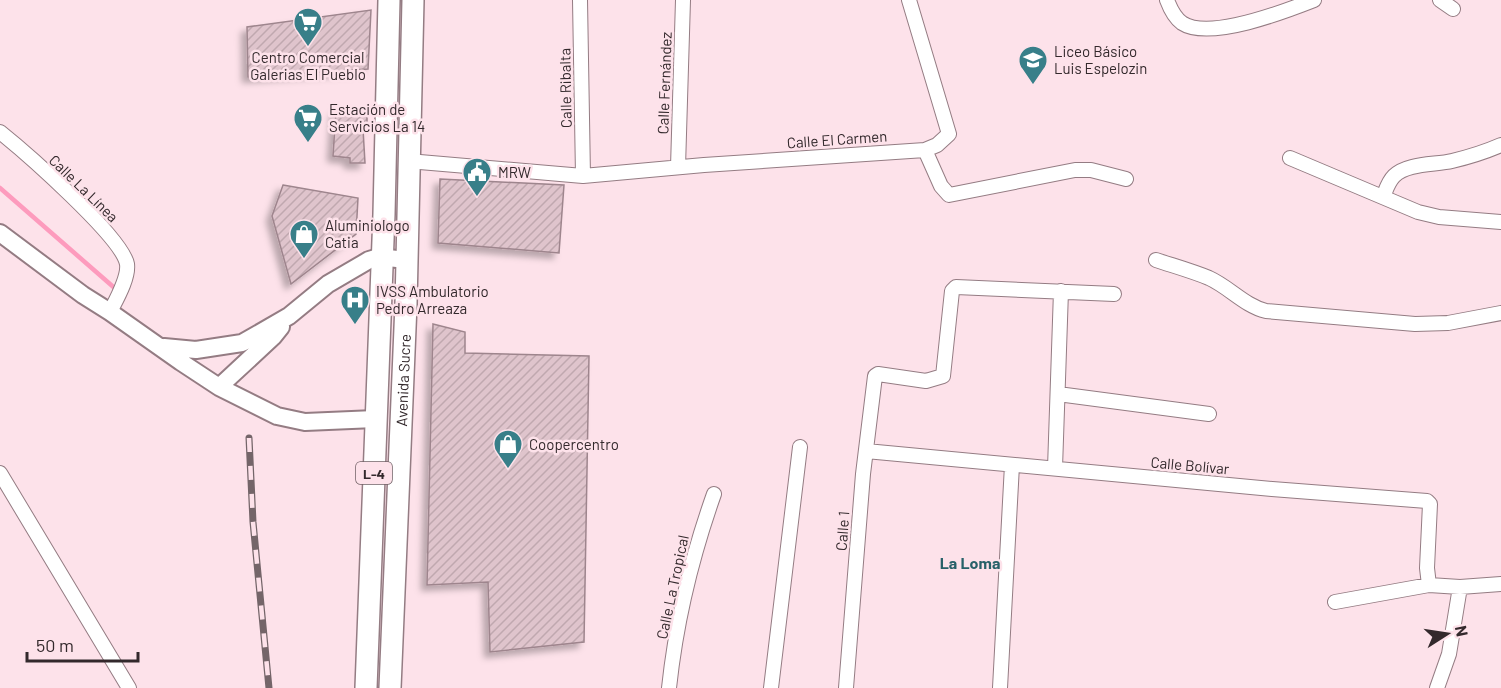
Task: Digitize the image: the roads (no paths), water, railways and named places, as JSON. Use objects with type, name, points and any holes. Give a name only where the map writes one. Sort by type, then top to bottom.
[{"type":"main road","name":"Avenida Sucre","points":[[366,688],[389,0]]},
{"type":"main road","name":"Avenida Sucre","points":[[390,688],[406,304],[413,0]]},
{"type":"street","name":"Calle Ribalta","points":[[580,0],[583,176]]},
{"type":"street","name":"Calle Fernández","points":[[678,167],[683,0]]},
{"type":"street","points":[[909,0],[949,134],[937,146],[925,150],[941,186],[949,195],[1075,170],[1091,170],[1126,179]]},
{"type":"street","points":[[1167,0],[1182,23],[1215,30],[1260,19],[1314,0]]},
{"type":"street","points":[[1440,0],[1453,9]]},
{"type":"street","name":"Calle La Línea","points":[[0,132],[87,212],[106,231],[124,256],[127,270],[110,312]]},
{"type":"street","points":[[1383,197],[1395,174],[1411,168],[1485,152],[1501,145]]},
{"type":"street","name":"Calle El Carmen","points":[[408,161],[583,176],[925,150]]},
{"type":"street","points":[[1290,158],[1418,212],[1439,217],[1501,222]]},
{"type":"street","points":[[0,233],[83,295],[212,382],[277,416],[304,422],[375,419]]},
{"type":"street","points":[[160,346],[196,350],[242,343],[289,316],[328,284],[374,257],[406,260]]},
{"type":"street","points":[[1156,260],[1210,279],[1237,294],[1253,307],[1266,311],[1415,324],[1448,323],[1501,313]]},
{"type":"street","name":"Calle 1","points":[[846,688],[866,451],[875,376],[878,374],[926,381],[943,376],[953,288],[1061,291]]},
{"type":"street","points":[[1055,468],[1061,291],[1114,294]]},
{"type":"street","points":[[212,382],[273,337],[289,316]]},
{"type":"street","points":[[212,382],[213,356],[226,347]]},
{"type":"street","points":[[1058,394],[1209,414]]},
{"type":"street","points":[[771,688],[800,447]]},
{"type":"street","name":"Calle Bolívar","points":[[866,451],[1427,501],[1430,504],[1427,568],[1429,585]]},
{"type":"street","points":[[1000,688],[1012,465]]},
{"type":"street","points":[[0,473],[129,688]]},
{"type":"street","name":"Calle La Tropical","points":[[669,688],[696,545],[714,494]]},
{"type":"street","points":[[1335,602],[1429,585],[1460,587],[1501,584]]},
{"type":"street","points":[[1437,688],[1449,654],[1460,587]]},
{"type":"waterway","points":[[0,188],[118,291]]},
{"type":"railway","points":[[249,438],[253,522],[269,688]]},
{"type":"place","name":"Centro Comercial Galerias El Pueblo","points":[[308,48]]},
{"type":"place","name":"Liceo Básico Luis Espelozin","points":[[1033,86]]},
{"type":"place","name":"Estación de Servicios La 14","points":[[308,144]]},
{"type":"place","name":"MRW","points":[[477,198]]},
{"type":"place","name":"Aluminiologo Catia","points":[[304,260]]},
{"type":"place","name":"IVSS Ambulatorio Pedro Arreaza","points":[[355,326]]},
{"type":"place","name":"Coopercentro","points":[[508,470]]},
{"type":"district","name":"La Loma","points":[[970,562]]}]
